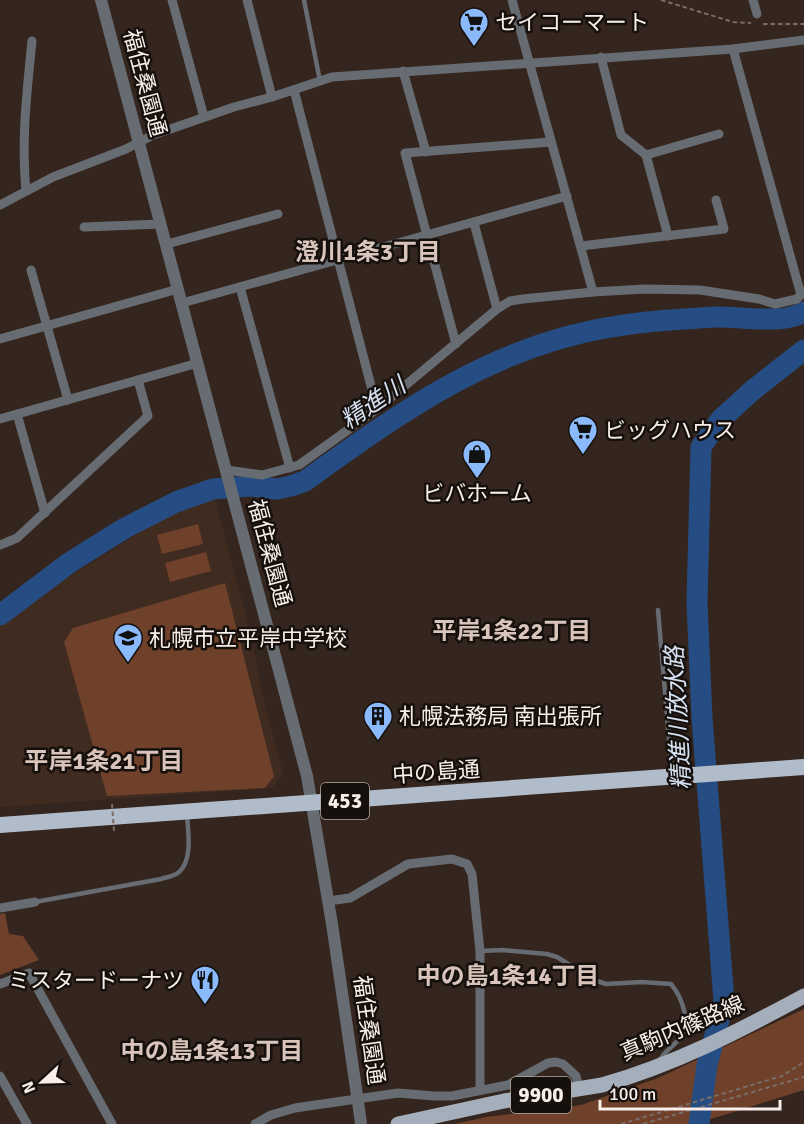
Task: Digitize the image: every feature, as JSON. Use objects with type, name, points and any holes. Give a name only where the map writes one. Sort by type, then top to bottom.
[{"type":"highway","name":"中の島通","points":[[0,825],[804,767]]},
{"type":"main road","name":"真駒内篠路線","points":[[398,1124],[493,1103],[619,1080],[681,1057],[804,996]]},
{"type":"street","name":"福住桑園通","points":[[101,0],[313,803],[361,1124]]},
{"type":"street","points":[[172,0],[204,117]]},
{"type":"street","points":[[247,0],[272,97]]},
{"type":"street","points":[[512,0],[593,291]]},
{"type":"street","points":[[753,0],[757,14]]},
{"type":"street","points":[[0,205],[53,177],[139,142],[204,117],[332,77],[733,48],[804,40]]},
{"type":"street","points":[[26,190],[23,165],[24,131],[32,41]]},
{"type":"street","points":[[230,482],[298,465],[377,409],[510,301],[593,291],[644,289],[700,290],[759,299],[775,304],[797,298],[802,293],[733,48]]},
{"type":"street","points":[[601,57],[621,135],[646,154],[668,236]]},
{"type":"street","points":[[403,71],[426,152]]},
{"type":"street","points":[[294,90],[377,409]]},
{"type":"street","points":[[646,154],[719,135]]},
{"type":"street","points":[[456,344],[405,153],[551,141]]},
{"type":"street","points":[[182,303],[567,196]]},
{"type":"street","points":[[580,246],[724,229],[716,200]]},
{"type":"street","points":[[166,244],[278,214]]},
{"type":"street","points":[[474,223],[498,309]]},
{"type":"street","points":[[84,226],[161,224]]},
{"type":"street","points":[[31,270],[68,400]]},
{"type":"street","points":[[240,287],[290,468]]},
{"type":"street","points":[[0,339],[178,289]]},
{"type":"street","points":[[0,419],[198,363]]},
{"type":"street","points":[[0,545],[17,538],[148,416],[138,380]]},
{"type":"street","points":[[17,414],[45,513]]},
{"type":"street","points":[[328,901],[350,898],[408,864],[452,860],[467,864],[472,874],[480,951],[480,1090]]},
{"type":"street","points":[[0,908],[35,902]]},
{"type":"street","points":[[0,984],[29,973],[112,1124]]},
{"type":"street","points":[[255,1124],[272,1115],[295,1108],[383,1094],[409,1093],[443,1096],[508,1085],[548,1063],[556,1062],[570,1069],[576,1076],[579,1089]]},
{"type":"street","points":[[0,1076],[27,1124]]},
{"type":"lane","points":[[304,0],[320,81]]},
{"type":"lane","points":[[658,610],[672,776]]},
{"type":"lane","points":[[35,902],[161,879],[180,872],[186,862],[188,850],[187,812]]},
{"type":"lane","points":[[480,951],[502,950],[547,954],[557,957],[594,980],[606,984],[654,982],[671,984],[680,999],[685,1015],[684,1031],[681,1037],[661,1055],[655,1067]]},
{"type":"path","points":[[662,0],[733,22],[752,23]]},
{"type":"path","points":[[762,24],[804,24]]},
{"type":"path","points":[[112,804],[114,831]]},
{"type":"path","points":[[621,1124],[782,1076],[804,1062]]},
{"type":"path","points":[[643,1124],[804,1077]]},
{"type":"shaded area","name":"札幌市立平岸中学校","points":[[215,499],[252,639],[261,689],[283,773],[272,788],[0,807],[0,622],[17,609],[163,518]]},
{"type":"shaded area","points":[[198,524],[203,544],[162,554],[157,535]]},
{"type":"shaded area","points":[[206,552],[211,571],[170,582],[165,563]]},
{"type":"shaded area","points":[[225,583],[274,776],[265,788],[107,796],[64,642],[73,628]]},
{"type":"shaded area","points":[[5,913],[9,934],[23,936],[39,960],[0,975],[0,914]]},
{"type":"shaded area","points":[[804,1009],[804,1090],[695,1124],[454,1124],[486,1117],[581,1105],[658,1078]]},
{"type":"waterway","name":"精進川","points":[[0,615],[69,563],[125,528],[176,502],[213,489],[251,486],[277,489],[305,481],[417,404],[455,382],[535,346],[578,334],[635,323],[715,317],[773,319],[795,316],[804,312]]},
{"type":"waterway","name":"精進川放水路","points":[[699,1124],[707,1065],[724,1001],[702,718],[697,603],[701,447],[721,419],[753,390],[804,350]]},
{"type":"place","name":"セイコーマート","points":[[474,48]]},
{"type":"place","name":"ビッグハウス","points":[[583,456]]},
{"type":"place","name":"ビバホーム","points":[[477,480]]},
{"type":"place","name":"札幌市立平岸中学校","points":[[128,664]]},
{"type":"place","name":"札幌法務局 南出張所","points":[[378,742]]},
{"type":"place","name":"ミスタードーナツ","points":[[205,1006]]},
{"type":"district","name":"澄川1条3丁目","points":[[368,252]]},
{"type":"district","name":"平岸1条22丁目","points":[[512,631]]},
{"type":"district","name":"平岸1条21丁目","points":[[104,761]]},
{"type":"district","name":"中の島1条14丁目","points":[[508,976]]},
{"type":"district","name":"中の島1条13丁目","points":[[212,1051]]}]
